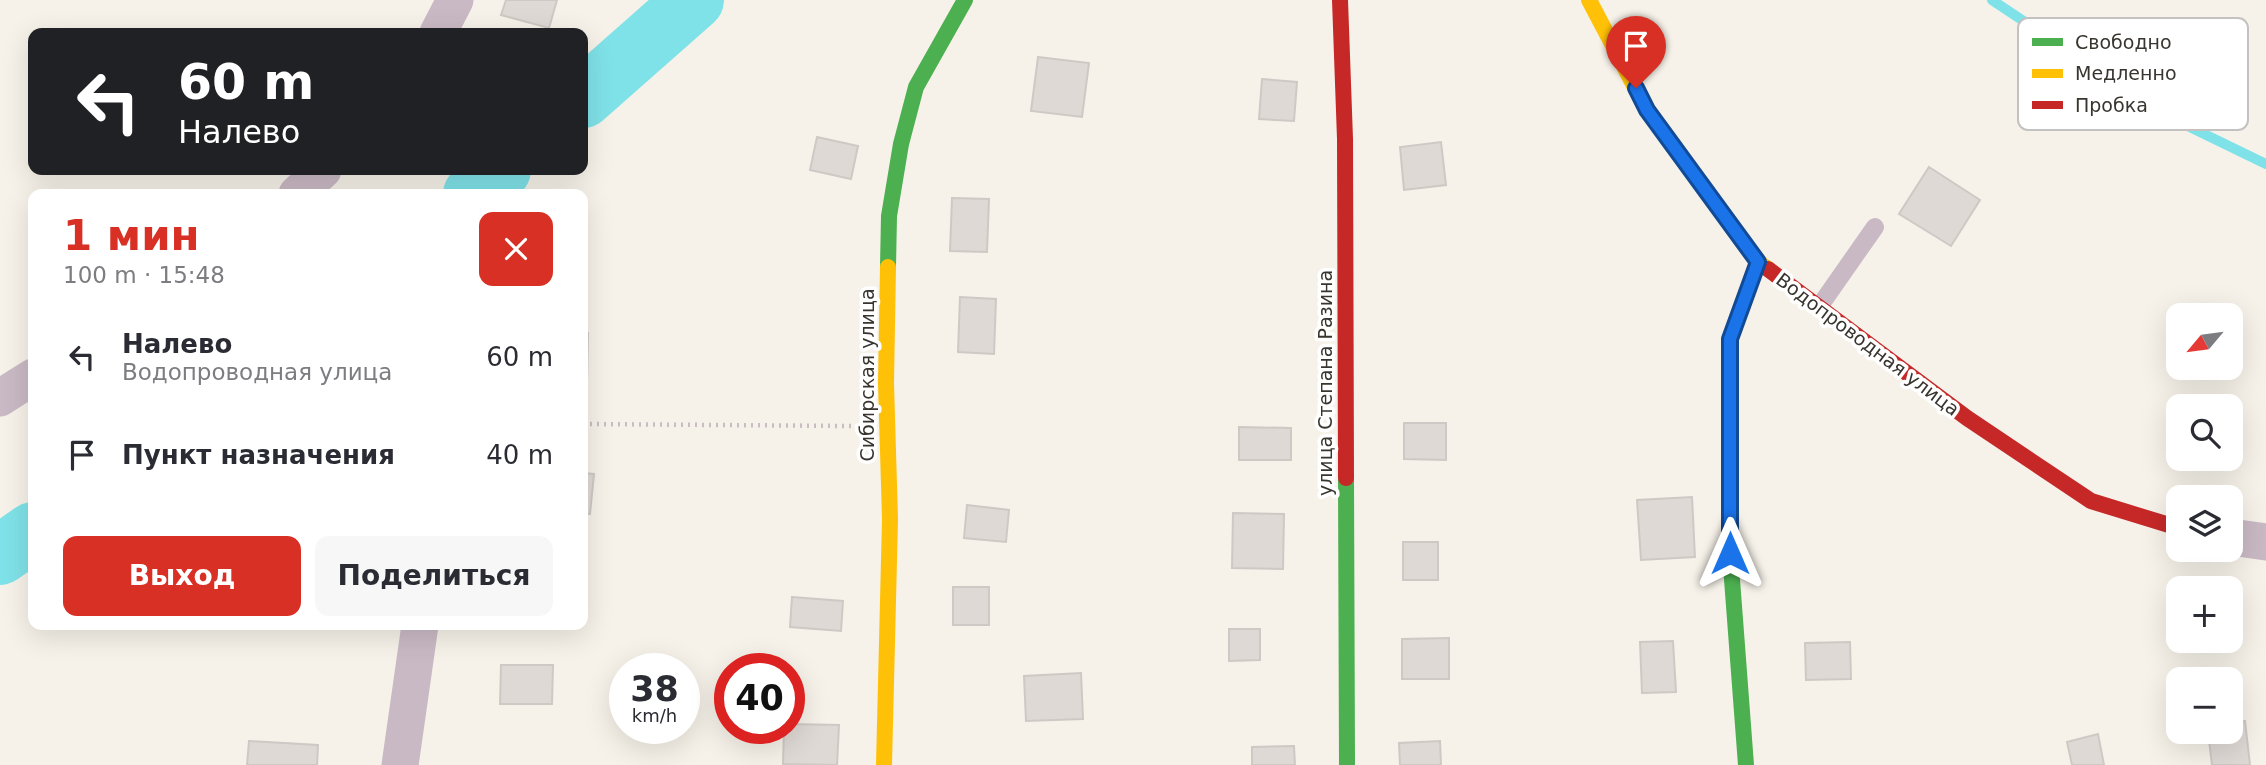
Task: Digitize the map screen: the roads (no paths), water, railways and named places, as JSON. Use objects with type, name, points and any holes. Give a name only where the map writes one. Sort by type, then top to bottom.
[{"type":"street","points":[[441,28],[455,0]]},
{"type":"street","name":"Сибирская улица","points":[[884,765],[890,519],[887,426],[889,216],[901,144],[915,88],[965,0]]},
{"type":"street","name":"улица Степана Разина","points":[[1340,0],[1345,139],[1348,765]]},
{"type":"street","name":"Водопроводная улица","points":[[1589,0],[1647,110],[1758,262],[1967,418],[2091,501],[2166,524]]},
{"type":"street","points":[[302,189],[318,175]]},
{"type":"street","points":[[1746,765],[1730,553],[1730,339],[1758,262]]},
{"type":"street","points":[[0,398],[28,380]]},
{"type":"street","points":[[2243,539],[2266,542]]},
{"type":"street","points":[[400,765],[419,630]]},
{"type":"lane","points":[[1819,307],[1875,227]]},
{"type":"waterway","points":[[588,94],[694,0]]},
{"type":"waterway","points":[[1992,0],[2019,18]]},
{"type":"waterway","points":[[2196,130],[2266,164]]},
{"type":"waterway","points":[[479,189],[495,175]]},
{"type":"waterway","points":[[0,555],[28,535]]}]
